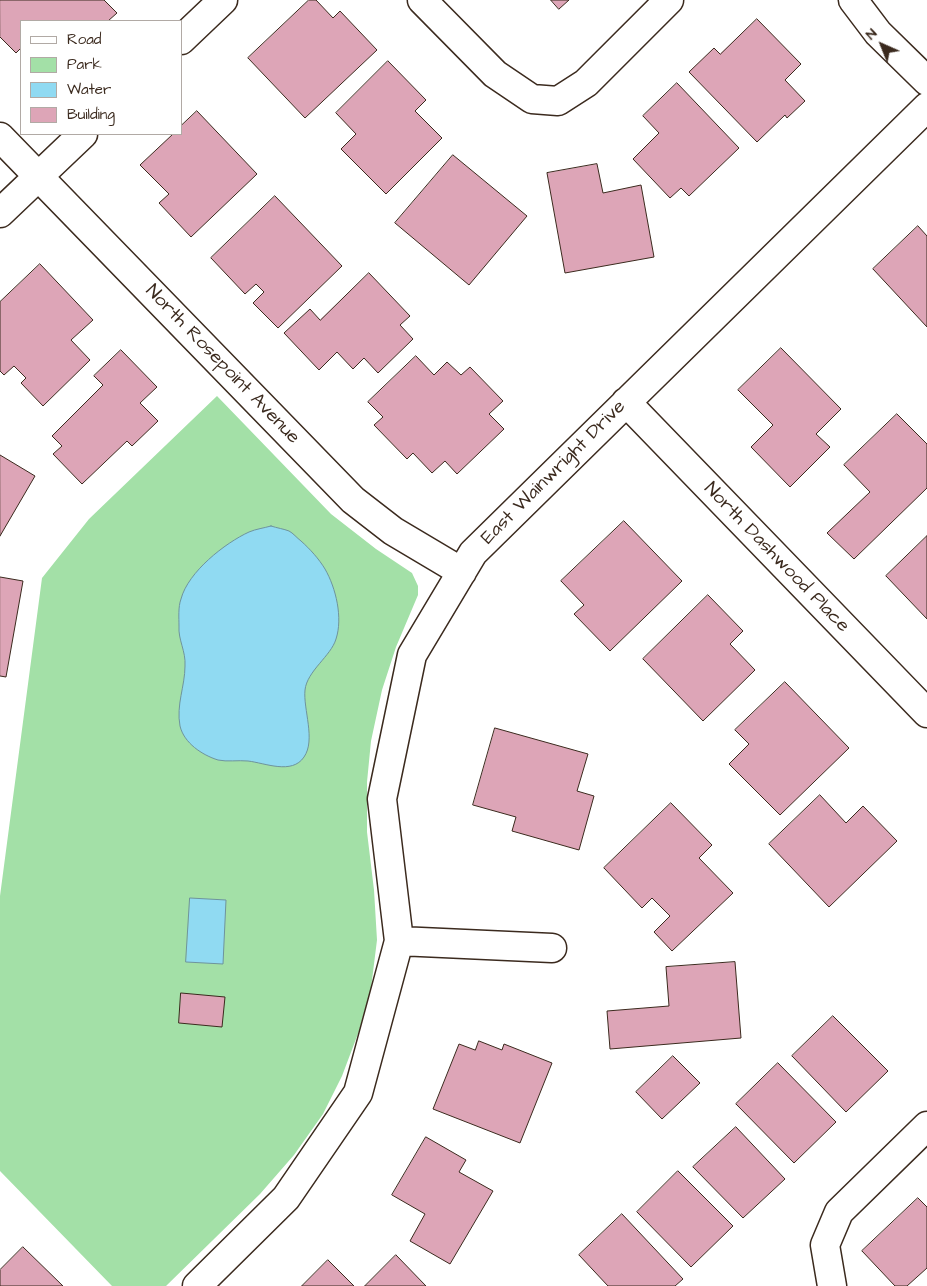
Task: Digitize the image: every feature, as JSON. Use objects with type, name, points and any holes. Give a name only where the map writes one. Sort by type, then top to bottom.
[{"type":"street","points":[[182,39],[223,0]]},
{"type":"street","points":[[422,0],[495,74],[532,99],[558,101],[586,83],[669,0]]},
{"type":"street","points":[[853,0],[878,33],[927,81]]},
{"type":"street","name":"East Wainwright Drive","points":[[197,1286],[286,1198],[358,1093],[399,941],[382,800],[412,655],[473,553],[927,107]]},
{"type":"street","points":[[0,213],[82,135]]},
{"type":"street","name":"North Rosepoint Avenue","points":[[0,137],[353,500],[393,531],[462,572]]},
{"type":"street","name":"North Dashwood Place","points":[[626,402],[927,714]]},
{"type":"street","points":[[399,941],[552,948]]},
{"type":"street","points":[[832,1286],[825,1245],[839,1212],[927,1126]]},
{"type":"green space","points":[[217,396],[331,514],[376,549],[412,573],[418,586],[418,595],[396,647],[382,690],[371,741],[367,782],[367,832],[374,890],[377,940],[371,988],[359,1031],[342,1076],[323,1114],[294,1155],[260,1194],[166,1286],[112,1286],[0,1171],[0,896],[42,578],[89,519]]},
{"type":"water","points":[[271,526],[290,532],[304,544],[325,569],[335,594],[339,622],[333,645],[310,676],[305,690],[309,733],[307,750],[299,762],[293,766],[285,767],[248,761],[221,761],[212,758],[194,748],[185,738],[179,718],[185,666],[179,631],[179,612],[180,602],[185,589],[199,569],[229,543],[249,532]]},
{"type":"water","points":[[190,898],[226,900],[223,964],[186,962]]},
{"type":"building","points":[[0,0],[104,0],[117,13],[109,20],[20,20],[20,49],[16,53],[0,37]]},
{"type":"building","points":[[309,0],[316,0],[333,18],[340,11],[377,50],[305,118],[248,58]]},
{"type":"building","points":[[551,0],[569,0],[559,9]]},
{"type":"building","points":[[757,19],[801,64],[785,80],[805,101],[787,118],[785,115],[757,142],[689,72],[714,48],[720,54]]},
{"type":"building","points":[[388,61],[426,100],[415,111],[442,138],[386,194],[341,149],[356,134],[336,113]]},
{"type":"building","points":[[677,83],[739,148],[689,196],[681,188],[670,198],[633,159],[659,133],[643,116]]},
{"type":"building","points":[[197,111],[257,174],[191,237],[159,203],[169,194],[140,165],[172,135],[182,135],[182,125]]},
{"type":"building","points":[[453,155],[527,216],[469,285],[395,223]]},
{"type":"building","points":[[597,164],[603,193],[641,185],[654,257],[565,273],[547,173]]},
{"type":"building","points":[[275,196],[342,266],[278,328],[253,303],[264,292],[256,284],[245,294],[211,258]]},
{"type":"building","points":[[918,226],[927,236],[927,327],[873,269]]},
{"type":"building","points":[[40,264],[93,320],[71,340],[90,360],[43,406],[21,383],[26,378],[14,366],[4,375],[0,371],[0,302]]},
{"type":"building","points":[[369,273],[410,316],[400,325],[413,339],[378,373],[364,358],[353,369],[337,352],[319,370],[284,333],[310,309],[320,320]]},
{"type":"building","points":[[781,348],[841,409],[816,434],[830,447],[790,487],[751,447],[773,425],[738,390]]},
{"type":"building","points":[[121,350],[157,387],[140,403],[158,421],[132,446],[127,441],[82,484],[53,454],[62,446],[52,436],[103,385],[94,376]]},
{"type":"building","points":[[416,356],[434,375],[447,362],[461,375],[470,367],[503,401],[489,414],[504,429],[457,474],[445,461],[432,473],[413,453],[407,459],[374,425],[383,417],[368,402]]},
{"type":"building","points":[[897,414],[927,444],[927,488],[854,559],[827,533],[870,492],[844,465]]},
{"type":"building","points":[[0,455],[35,476],[0,536]]},
{"type":"building","points":[[624,521],[682,581],[610,651],[574,614],[584,605],[561,581]]},
{"type":"building","points":[[927,536],[927,619],[886,576]]},
{"type":"building","points":[[0,577],[23,581],[6,677],[0,676]]},
{"type":"building","points":[[708,595],[743,631],[730,644],[755,670],[703,721],[643,659]]},
{"type":"building","points":[[785,682],[849,748],[780,815],[729,764],[749,744],[735,730]]},
{"type":"building","points":[[495,728],[588,754],[577,791],[594,796],[579,850],[512,831],[516,817],[473,805]]},
{"type":"building","points":[[820,795],[846,823],[863,806],[897,841],[829,907],[769,844]]},
{"type":"building","points":[[671,803],[712,845],[699,858],[733,893],[672,951],[654,932],[670,916],[652,898],[642,908],[604,868]]},
{"type":"building","points":[[735,962],[741,1038],[610,1049],[607,1011],[669,1006],[666,967]]},
{"type":"building","points":[[181,993],[225,997],[222,1027],[179,1023]]},
{"type":"building","points":[[833,1016],[888,1071],[846,1112],[792,1056]]},
{"type":"building","points":[[479,1041],[502,1050],[504,1044],[552,1063],[520,1143],[433,1109],[459,1044],[475,1050]]},
{"type":"building","points":[[673,1056],[700,1083],[662,1119],[636,1092]]},
{"type":"building","points":[[778,1063],[836,1122],[794,1163],[736,1104]]},
{"type":"building","points":[[736,1127],[785,1179],[743,1218],[693,1167]]},
{"type":"building","points":[[426,1137],[466,1160],[459,1172],[493,1191],[450,1264],[410,1241],[425,1214],[392,1195]]},
{"type":"building","points":[[678,1171],[733,1226],[691,1267],[637,1212]]},
{"type":"building","points":[[918,1198],[927,1207],[927,1268],[907,1286],[895,1286],[862,1251]]},
{"type":"building","points":[[622,1214],[683,1279],[675,1286],[608,1286],[579,1255]]},
{"type":"building","points":[[23,1247],[63,1286],[0,1286],[0,1270]]},
{"type":"building","points":[[396,1255],[426,1286],[365,1286]]},
{"type":"building","points":[[328,1260],[354,1286],[302,1286]]}]
